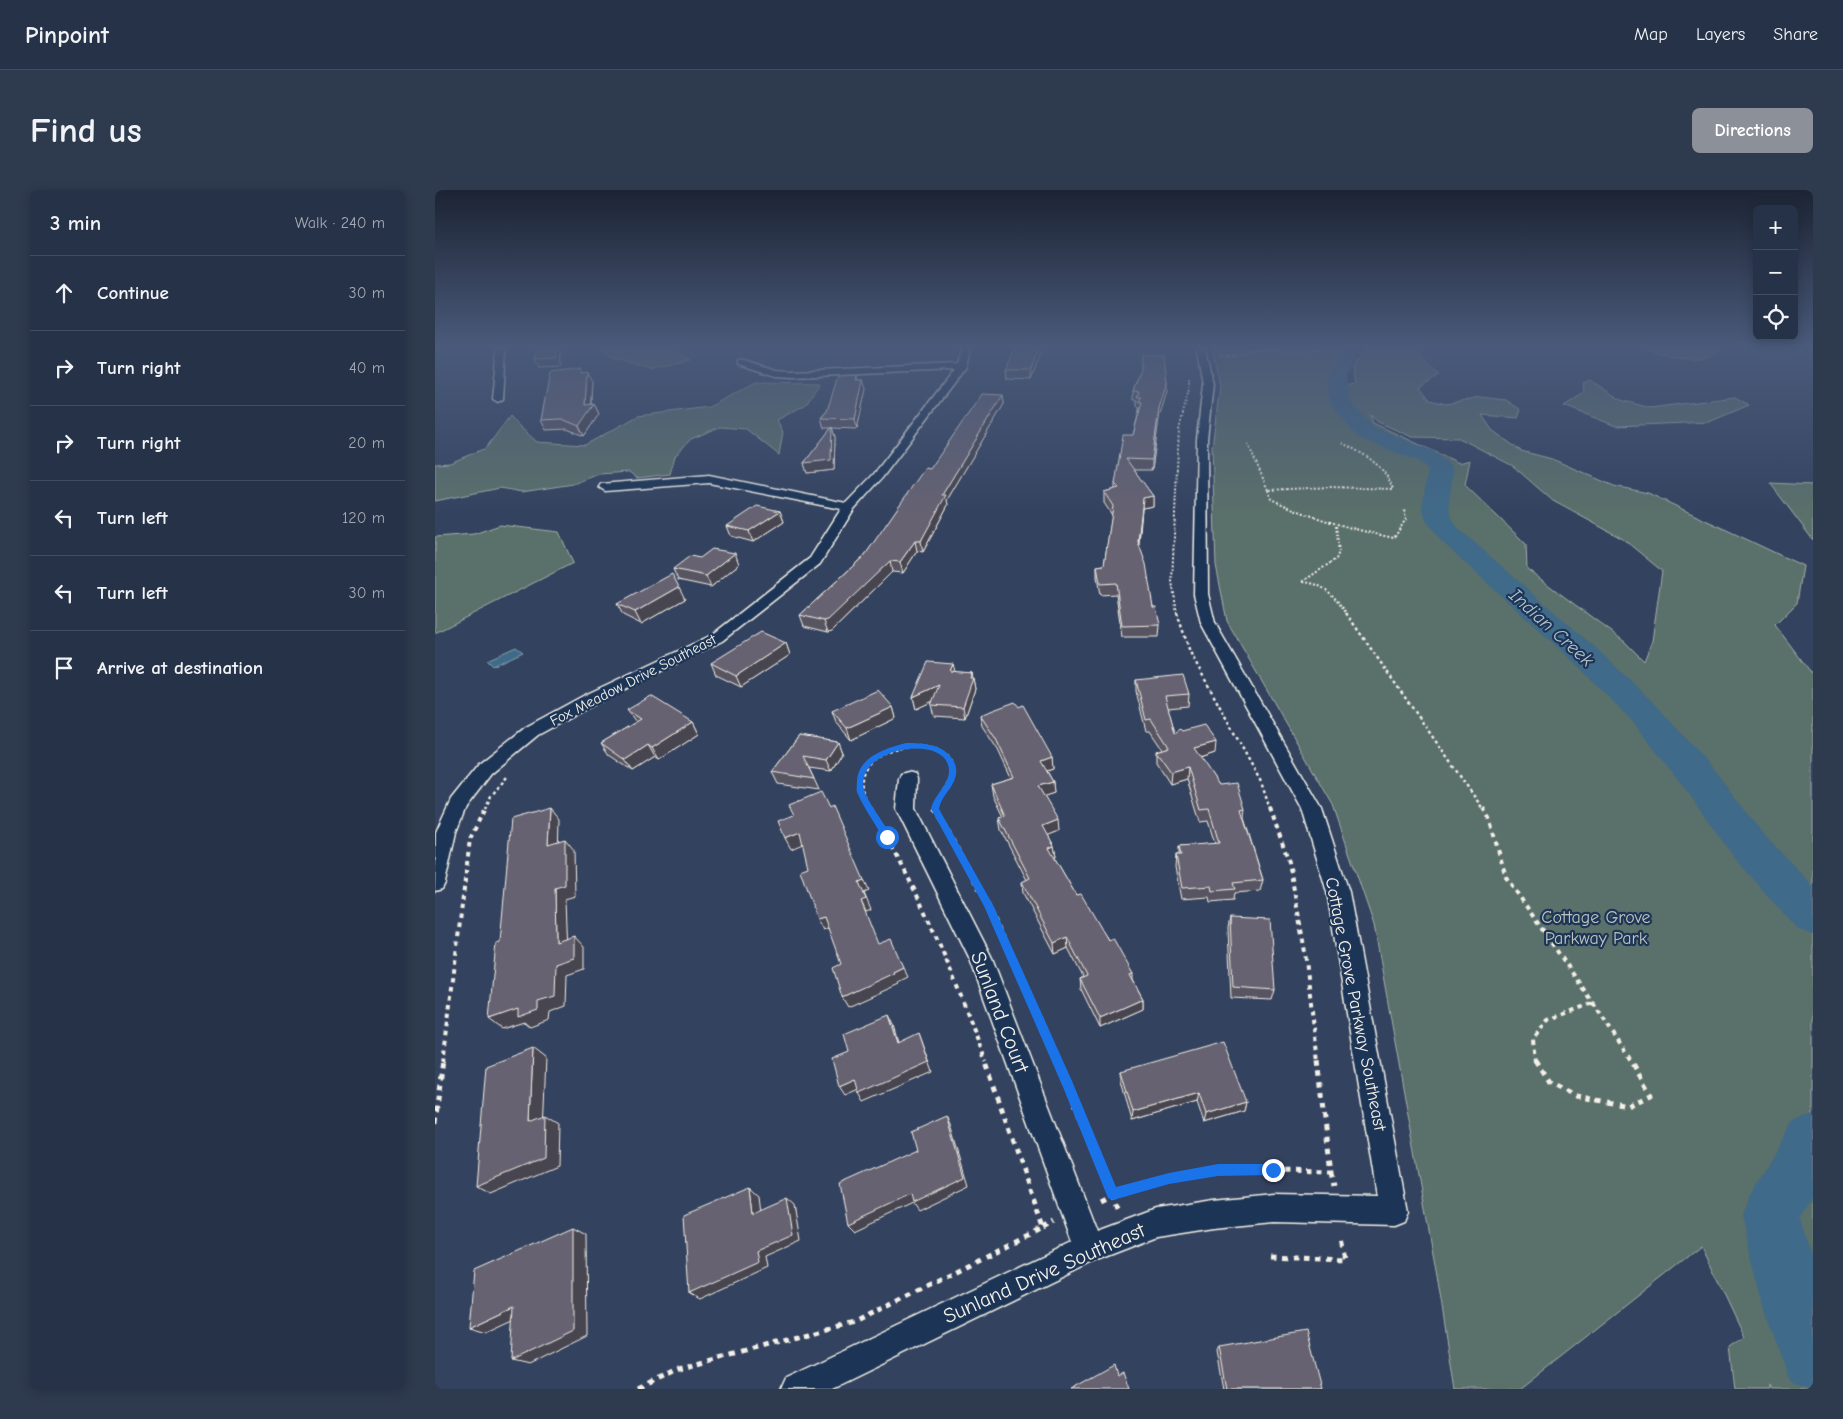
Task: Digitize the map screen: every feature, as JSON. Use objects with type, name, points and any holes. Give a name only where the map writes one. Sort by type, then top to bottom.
[{"type":"street","name":"Fox Meadow Drive Southeast","points":[[435,883],[446,832],[458,804],[485,769],[532,731],[589,700],[717,638],[815,560],[849,507],[878,476],[933,404]]},
{"type":"street","name":"Cottage Grove Parkway Southeast","points":[[1205,404],[1201,439],[1201,594],[1208,623],[1312,809],[1333,874],[1340,902],[1394,1211]]},
{"type":"street","points":[[605,487],[709,479],[849,507]]},
{"type":"street","name":"Sunland Court","points":[[908,779],[906,809],[981,958],[1089,1249]]},
{"type":"street","name":"Sunland Drive Southeast","points":[[797,1389],[1089,1249],[1156,1223],[1214,1214],[1274,1208],[1394,1211]]},
{"type":"path","points":[[1185,404],[1179,430],[1172,581],[1173,601],[1190,652],[1261,782],[1289,862],[1305,952],[1331,1172],[1335,1189]]},
{"type":"path","points":[[1248,444],[1271,499],[1295,511],[1336,526],[1394,538],[1406,520],[1404,510]]},
{"type":"path","points":[[1268,490],[1331,487],[1393,489],[1391,480],[1376,461],[1342,444]]},
{"type":"path","points":[[1336,526],[1339,552],[1336,560],[1302,582],[1314,582],[1333,594],[1475,795],[1489,818],[1506,877],[1625,1048],[1651,1094],[1629,1106],[1576,1096],[1549,1082],[1535,1062],[1533,1039],[1548,1020],[1593,1003]]},
{"type":"path","points":[[1043,1228],[953,976],[887,837],[860,790],[861,775],[865,767],[876,757],[889,750],[906,746],[927,746],[938,750],[948,758],[953,770],[951,780],[937,800],[935,809],[992,914],[1068,1084],[1117,1207]]},
{"type":"path","points":[[435,1123],[470,839],[491,796],[511,773]]},
{"type":"path","points":[[1101,1200],[1113,1194],[1169,1178],[1218,1170],[1331,1172]]},
{"type":"path","points":[[637,1389],[679,1369],[854,1322],[1054,1222]]},
{"type":"path","points":[[1270,1256],[1345,1259],[1341,1238]]},
{"type":"green space","points":[[715,404],[806,404],[777,420],[783,432],[779,455],[746,429],[720,427],[691,439],[675,456],[670,474],[637,478],[629,472],[599,474],[573,484],[522,492],[500,488],[435,501],[435,464],[450,463],[486,448],[510,416],[537,442],[585,445],[638,416],[709,407]]},
{"type":"green space","name":"Cottage Grove Parkway Park","points":[[1218,404],[1512,404],[1521,410],[1518,418],[1482,415],[1492,430],[1521,451],[1552,459],[1614,486],[1648,493],[1803,566],[1797,603],[1775,625],[1813,675],[1813,1389],[1769,1389],[1767,1385],[1767,1389],[1735,1389],[1730,1347],[1744,1337],[1701,1246],[1520,1389],[1455,1389],[1437,1275],[1374,925],[1333,805],[1227,621],[1216,565],[1212,447]],"holes":[[[1370,415],[1378,422],[1412,437],[1459,438],[1513,466],[1553,501],[1623,539],[1662,571],[1652,641],[1644,661],[1625,642],[1527,569],[1526,544],[1465,485],[1470,460],[1459,463],[1373,423]]]},
{"type":"green space","points":[[1567,404],[1635,404],[1650,408],[1681,404],[1749,405],[1709,422],[1616,426],[1564,406]]},
{"type":"green space","points":[[1770,483],[1813,485],[1813,540]]},
{"type":"green space","points":[[500,525],[559,532],[573,563],[435,633],[435,537],[474,534]]},
{"type":"water","points":[[516,647],[523,652],[493,666],[487,660]]},
{"type":"building","points":[[544,404],[594,404],[579,426],[562,419],[541,420]]},
{"type":"building","points":[[829,404],[858,404],[855,419],[821,418],[827,411]]},
{"type":"building","points":[[975,404],[998,404],[942,495],[946,495],[921,541],[915,541],[900,562],[890,561],[828,620],[824,621],[800,615],[865,555],[925,468],[930,469]]},
{"type":"building","points":[[1141,404],[1160,404],[1152,460],[1126,459],[1153,496],[1143,498],[1138,542],[1146,564],[1153,607],[1156,607],[1160,625],[1122,626],[1116,583],[1100,584],[1097,566],[1104,565],[1113,506],[1104,492],[1119,488],[1115,484],[1123,435],[1133,435]]},
{"type":"building","points":[[832,427],[831,460],[804,463]]},
{"type":"building","points":[[757,506],[780,511],[749,531],[727,526]]},
{"type":"building","points":[[712,549],[735,553],[706,576],[673,569],[690,556],[700,558]]},
{"type":"building","points":[[672,574],[679,587],[635,612],[617,604]]},
{"type":"building","points":[[761,632],[786,643],[736,676],[711,663]]},
{"type":"building","points":[[928,662],[953,664],[950,671],[972,673],[970,678],[973,678],[963,707],[931,705],[939,685],[913,697]]},
{"type":"building","points":[[1183,675],[1189,694],[1165,696],[1175,733],[1180,729],[1182,731],[1204,725],[1216,742],[1194,748],[1219,785],[1237,783],[1245,809],[1241,810],[1263,880],[1233,883],[1235,889],[1212,891],[1211,886],[1182,888],[1176,855],[1181,855],[1179,846],[1219,843],[1209,809],[1201,810],[1188,767],[1171,772],[1156,751],[1169,747],[1151,719],[1146,720],[1136,680]]},
{"type":"building","points":[[878,690],[893,707],[847,728],[832,711]]},
{"type":"building","points":[[651,696],[693,722],[652,748],[648,745],[625,760],[601,743],[641,719],[627,710]]},
{"type":"building","points":[[1015,702],[1019,707],[1023,705],[1052,757],[1041,761],[1053,782],[1038,786],[1058,820],[1043,826],[1054,846],[1049,848],[1076,895],[1081,894],[1108,940],[1113,938],[1133,974],[1130,975],[1143,999],[1100,1018],[1080,979],[1087,976],[1067,937],[1054,943],[1022,882],[1030,878],[999,818],[1005,816],[991,784],[1014,777],[996,739],[980,715]]},
{"type":"building","points":[[799,736],[838,742],[826,760],[803,756],[814,779],[772,772]]},
{"type":"building","points":[[821,792],[829,808],[832,806],[864,880],[859,882],[866,899],[861,901],[878,944],[891,939],[903,967],[842,997],[833,968],[841,964],[824,917],[817,919],[800,870],[808,867],[800,832],[785,838],[778,821],[794,815],[789,805]]},
{"type":"building","points":[[550,808],[548,844],[565,839],[565,885],[555,888],[556,942],[574,936],[574,958],[556,964],[555,996],[538,1001],[538,1010],[518,1017],[518,1009],[489,1019],[496,943],[500,942],[511,819]]},
{"type":"building","points":[[1230,918],[1270,920],[1275,990],[1233,987]]},
{"type":"building","points":[[889,1015],[898,1043],[919,1033],[929,1062],[859,1093],[855,1079],[839,1086],[832,1059],[849,1052],[844,1034]]},
{"type":"building","points":[[1223,1042],[1246,1102],[1206,1114],[1199,1093],[1133,1112],[1121,1071]]},
{"type":"building","points":[[533,1048],[530,1121],[545,1115],[544,1158],[476,1186],[486,1066]]},
{"type":"building","points":[[947,1116],[965,1177],[912,1202],[910,1194],[848,1223],[840,1184],[916,1150],[911,1132]]},
{"type":"building","points":[[750,1187],[753,1213],[787,1198],[793,1235],[756,1251],[758,1262],[689,1293],[684,1215]]},
{"type":"building","points":[[573,1227],[573,1331],[511,1361],[514,1306],[469,1327],[474,1271]]},
{"type":"building","points":[[1306,1332],[1321,1389],[1227,1389],[1219,1347]]},
{"type":"building","points":[[1114,1365],[1117,1376],[1123,1373],[1129,1389],[1071,1389]]},
{"type":"waterway","name":"Indian Creek","points":[[1342,404],[1365,432],[1426,456],[1440,467],[1435,508],[1442,525],[1455,541],[1586,656],[1645,714],[1701,781],[1748,845],[1813,916]]},
{"type":"waterway","name":"Indian Creek","points":[[1813,1142],[1770,1216],[1794,1304],[1813,1358]]},
{"type":"route","points":[[887,837],[860,790],[861,775],[865,767],[876,757],[889,750],[906,746],[927,746],[938,750],[948,758],[953,770],[951,780],[937,800],[935,809],[988,905],[1068,1084],[1113,1194],[1169,1178],[1218,1170],[1273,1170]]}]
